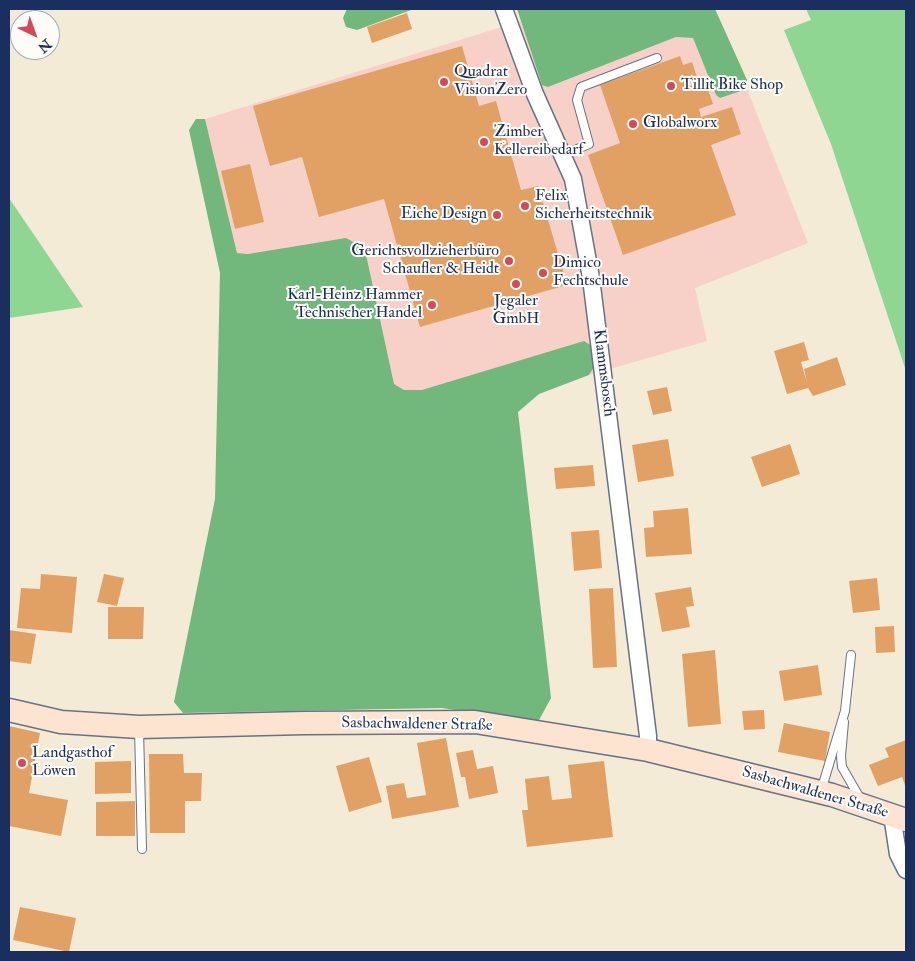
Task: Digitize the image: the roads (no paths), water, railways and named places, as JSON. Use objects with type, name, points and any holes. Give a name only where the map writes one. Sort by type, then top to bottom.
[{"type":"street","name":"Klammsbosch","points":[[504,9],[535,94],[573,179],[591,278],[648,736],[648,750]]},
{"type":"street","name":"Sasbachwaldener Straße","points":[[9,710],[61,722],[139,727],[304,723],[475,722],[648,750],[821,792],[899,817]]},
{"type":"street","points":[[899,817],[898,854],[906,870]]},
{"type":"lane","points":[[562,155],[589,144],[577,100],[581,87],[657,58]]},
{"type":"lane","points":[[852,655],[841,756],[842,767],[863,806]]},
{"type":"lane","points":[[821,792],[845,712]]},
{"type":"lane","points":[[139,727],[142,849]]},
{"type":"place","name":"Quadrat VisionZero","points":[[444,82]]},
{"type":"place","name":"Tillit Bike Shop","points":[[671,86]]},
{"type":"place","name":"Globalworx","points":[[633,124]]},
{"type":"place","name":"Zimber Kellereibedarf","points":[[484,142]]},
{"type":"place","name":"Felix Sicherheitstechnik","points":[[525,206]]},
{"type":"place","name":"Eiche Design","points":[[497,215]]},
{"type":"place","name":"Gerichtsvollzieherbüro Schaufler & Heidt","points":[[509,261]]},
{"type":"place","name":"Dimico Fechtschule","points":[[543,273]]},
{"type":"place","name":"Jegaler GmbH","points":[[516,284]]},
{"type":"place","name":"Karl-Heinz Hammer Technischer Handel","points":[[432,305]]},
{"type":"place","name":"Landgasthof Löwen","points":[[22,763]]}]
